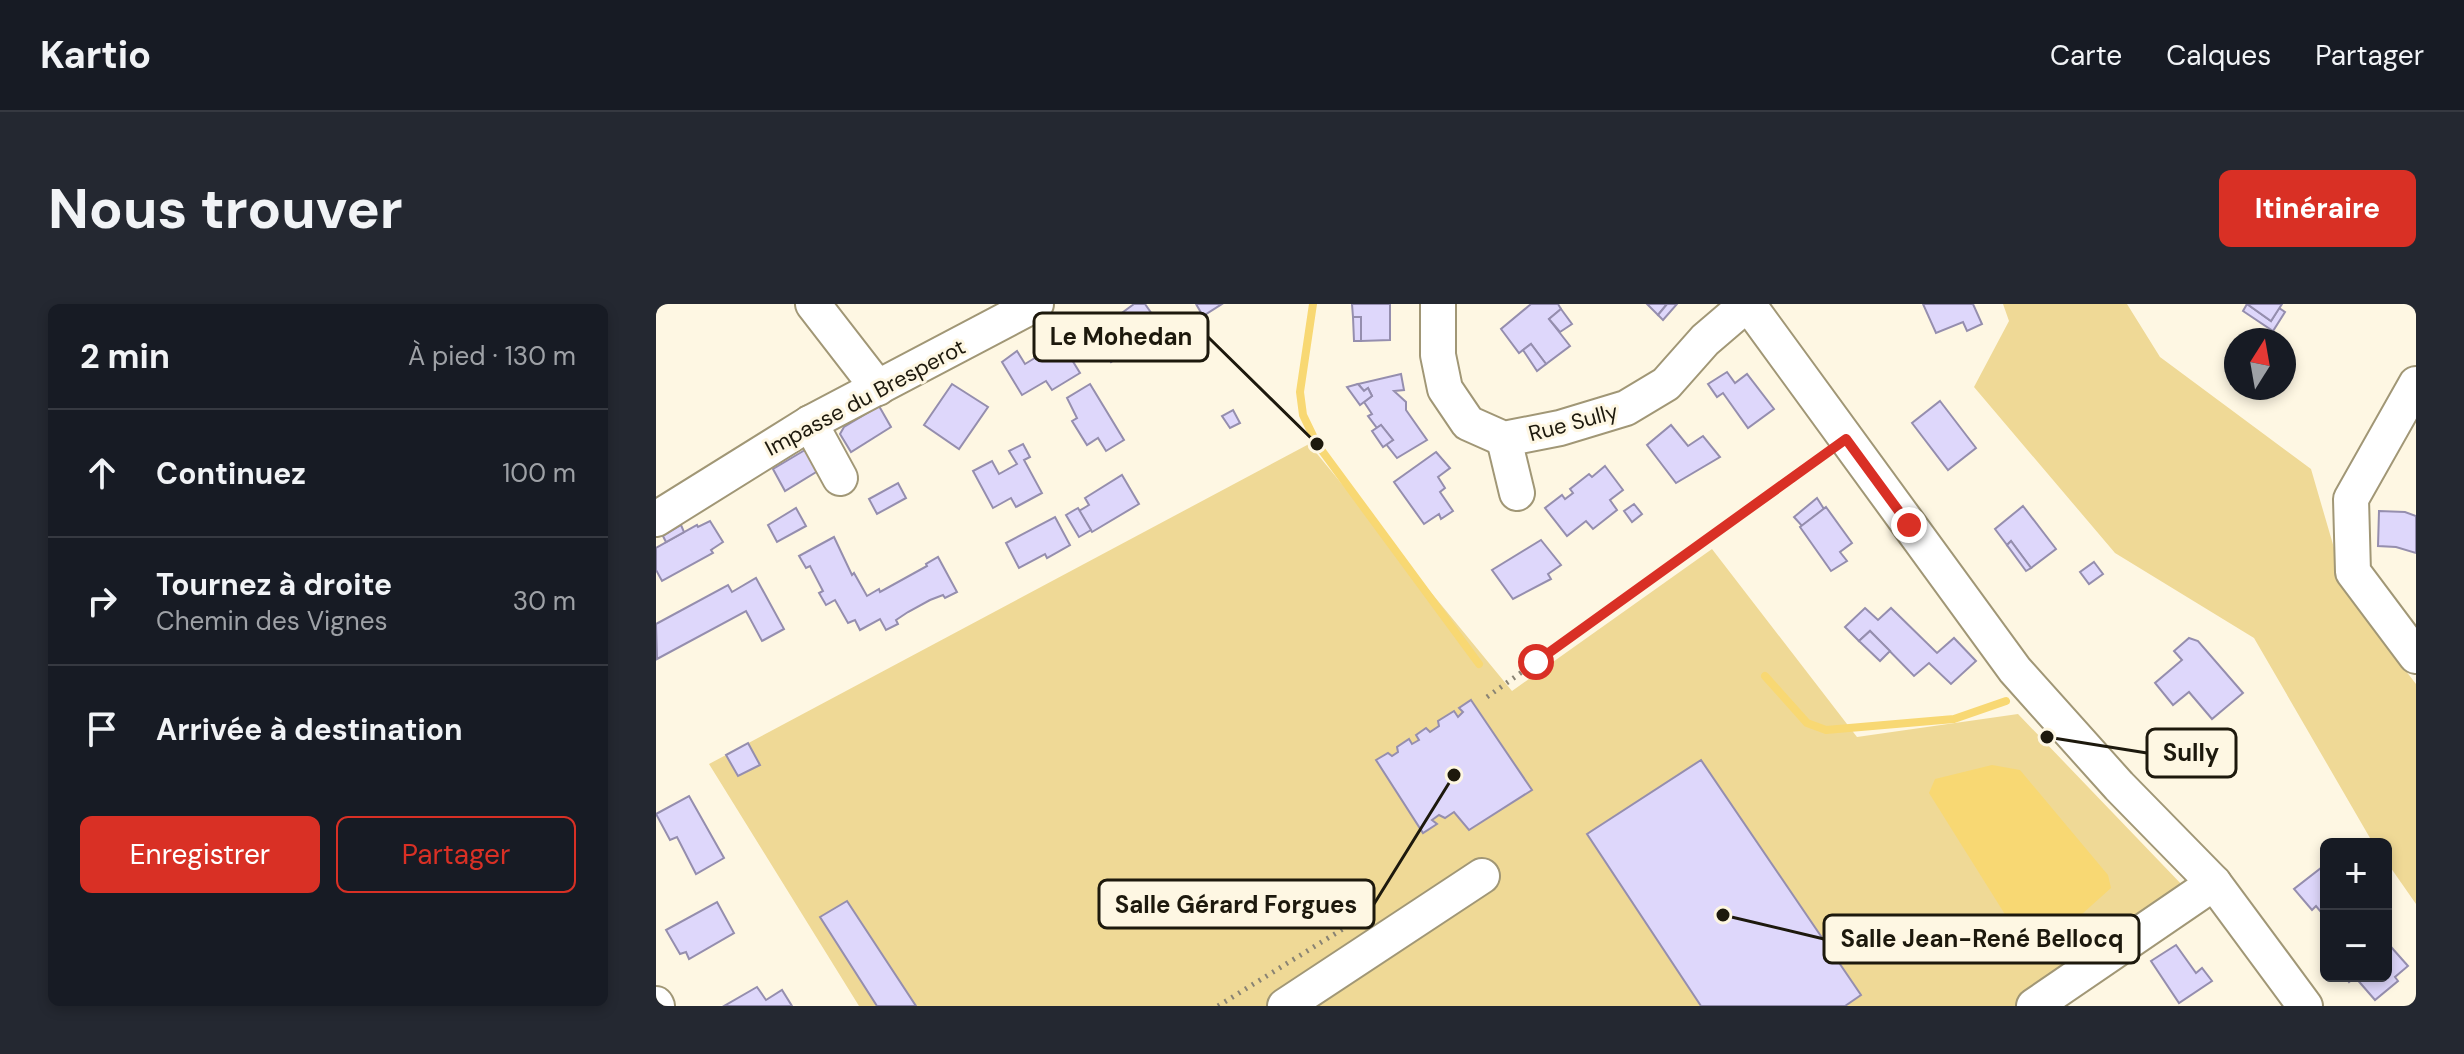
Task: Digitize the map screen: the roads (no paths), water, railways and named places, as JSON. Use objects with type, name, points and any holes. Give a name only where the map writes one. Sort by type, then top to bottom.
[{"type":"street","points":[[813,304],[878,388]]},
{"type":"street","name":"Impasse du Bresperot","points":[[656,519],[810,423],[1036,304]]},
{"type":"street","name":"Rue Sully","points":[[1438,304],[1438,355],[1445,389],[1468,423],[1504,439],[1560,428],[1626,408],[1666,384],[1705,340],[1747,304]]},
{"type":"street","points":[[1747,304],[2015,670],[2119,786],[2214,883],[2305,1006]]},
{"type":"street","points":[[2416,384],[2351,499],[2353,572],[2416,656]]},
{"type":"street","points":[[810,423],[840,478]]},
{"type":"street","name":"Rue Sully","points":[[1504,439],[1517,493]]},
{"type":"street","points":[[1285,1006],[1482,876]]},
{"type":"street","points":[[2034,1006],[2214,883]]},
{"type":"waterway","points":[[1313,304],[1300,392],[1303,415],[1317,444],[1479,664]]},
{"type":"waterway","points":[[1765,676],[1807,723],[1826,730],[1954,719],[2006,701]]},
{"type":"place","name":"Le Mohedan","points":[[1317,444]]},
{"type":"place","name":"Sully","points":[[2047,737]]},
{"type":"place","name":"Salle Gérard Forgues","points":[[1454,775]]},
{"type":"place","name":"Salle Jean-René Bellocq","points":[[1723,915]]}]
